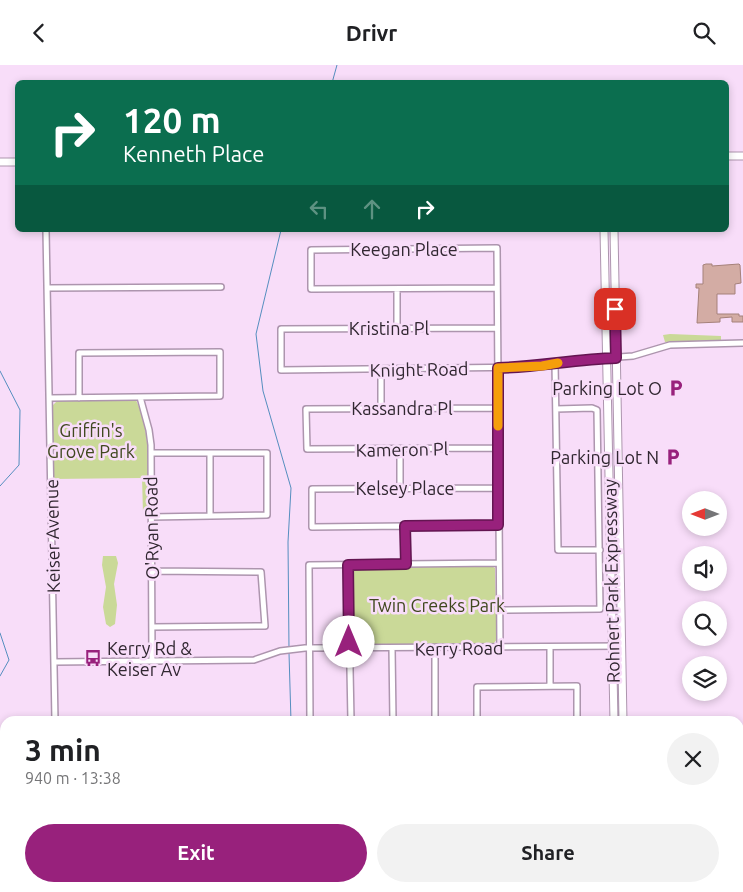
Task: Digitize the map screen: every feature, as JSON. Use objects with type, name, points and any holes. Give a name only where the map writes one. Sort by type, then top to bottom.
[{"type":"main road","points":[[729,156],[743,156]]},
{"type":"main road","points":[[0,162],[15,162]]},
{"type":"main road","name":"Rohnert Park Expressway","points":[[604,232],[614,716]]},
{"type":"main road","name":"Rohnert Park Expressway","points":[[614,232],[623,716]]},
{"type":"street","name":"Keiser Avenue","points":[[46,232],[55,716]]},
{"type":"street","name":"Keegan Place","points":[[397,289],[311,289],[311,249],[497,248],[497,288]]},
{"type":"street","points":[[47,288],[221,287]]},
{"type":"street","points":[[397,328],[397,289],[497,288],[500,647]]},
{"type":"street","name":"Kristina Pl","points":[[281,370],[281,329],[497,328]]},
{"type":"street","name":"Knight Road","points":[[281,370],[542,366],[578,359],[616,358],[641,354],[670,345],[743,343]]},
{"type":"street","points":[[50,398],[79,398],[220,396],[220,352],[79,353],[79,398]]},
{"type":"street","points":[[555,363],[558,550],[600,550]]},
{"type":"street","points":[[381,369],[381,408]]},
{"type":"street","name":"O'Ryan Road","points":[[140,397],[149,430],[151,453],[152,661]]},
{"type":"street","name":"Kassandra Pl","points":[[307,449],[306,409],[498,408]]},
{"type":"street","points":[[499,610],[600,609],[597,410],[592,408],[556,409]]},
{"type":"street","name":"Kameron Pl","points":[[307,449],[498,447]]},
{"type":"street","points":[[400,449],[400,488]]},
{"type":"street","points":[[151,453],[267,453],[267,515],[151,517]]},
{"type":"street","points":[[210,453],[210,516]]},
{"type":"street","name":"Kelsey Place","points":[[405,526],[312,527],[312,489],[498,487]]},
{"type":"street","points":[[406,564],[405,526],[498,525]]},
{"type":"street","points":[[310,716],[309,565],[499,563]]},
{"type":"street","points":[[348,565],[351,716]]},
{"type":"street","points":[[152,571],[261,571],[265,625],[152,627]]},
{"type":"street","name":"Kerry Road","points":[[152,661],[254,660],[280,651],[309,648],[621,646]]},
{"type":"street","points":[[550,647],[550,686]]},
{"type":"street","points":[[392,648],[393,716]]},
{"type":"street","points":[[435,648],[435,716]]},
{"type":"street","points":[[54,662],[152,661]]},
{"type":"street","points":[[477,716],[477,687],[577,686],[577,716]]},
{"type":"green space","points":[[663,335],[721,336],[721,340],[665,342]]},
{"type":"green space","name":"Griffin's Grove Park","points":[[132,399],[136,400],[141,413],[147,441],[148,513],[143,513],[142,478],[53,479],[52,406],[57,401],[129,401]]},
{"type":"green space","points":[[103,556],[116,556],[118,563],[114,584],[117,605],[115,624],[110,627],[106,624],[103,607],[106,587],[102,565]]},
{"type":"green space","name":"Twin Creeks Park","points":[[491,566],[495,568],[497,639],[494,643],[356,646],[351,642],[351,572],[353,568]]},
{"type":"building","points":[[712,264],[712,266],[740,265],[741,283],[735,284],[735,294],[717,294],[717,314],[739,314],[739,316],[743,316],[743,322],[732,322],[732,317],[720,318],[720,322],[697,323],[699,288],[696,288],[696,284],[703,284],[703,265]]},
{"type":"waterway","points":[[333,80],[337,65]]},
{"type":"waterway","points":[[281,232],[256,334],[263,391],[291,488],[288,542],[289,649]]},
{"type":"waterway","points":[[0,371],[20,410],[19,465],[0,486]]},
{"type":"waterway","points":[[0,633],[9,660],[0,676]]},
{"type":"waterway","points":[[289,653],[291,716]]},
{"type":"slow traffic","points":[[498,426],[498,368],[530,367],[558,363]]},
{"type":"place","name":"Parking Lot O","points":[[676,388]]},
{"type":"place","name":"Parking Lot N","points":[[673,457]]},
{"type":"place","name":"Kerry Rd & Keiser Av","points":[[93,658]]},
{"type":"route","points":[[349,642],[348,565],[406,564],[405,526],[498,525],[498,368],[542,366],[578,359],[616,358],[615,309]]}]
